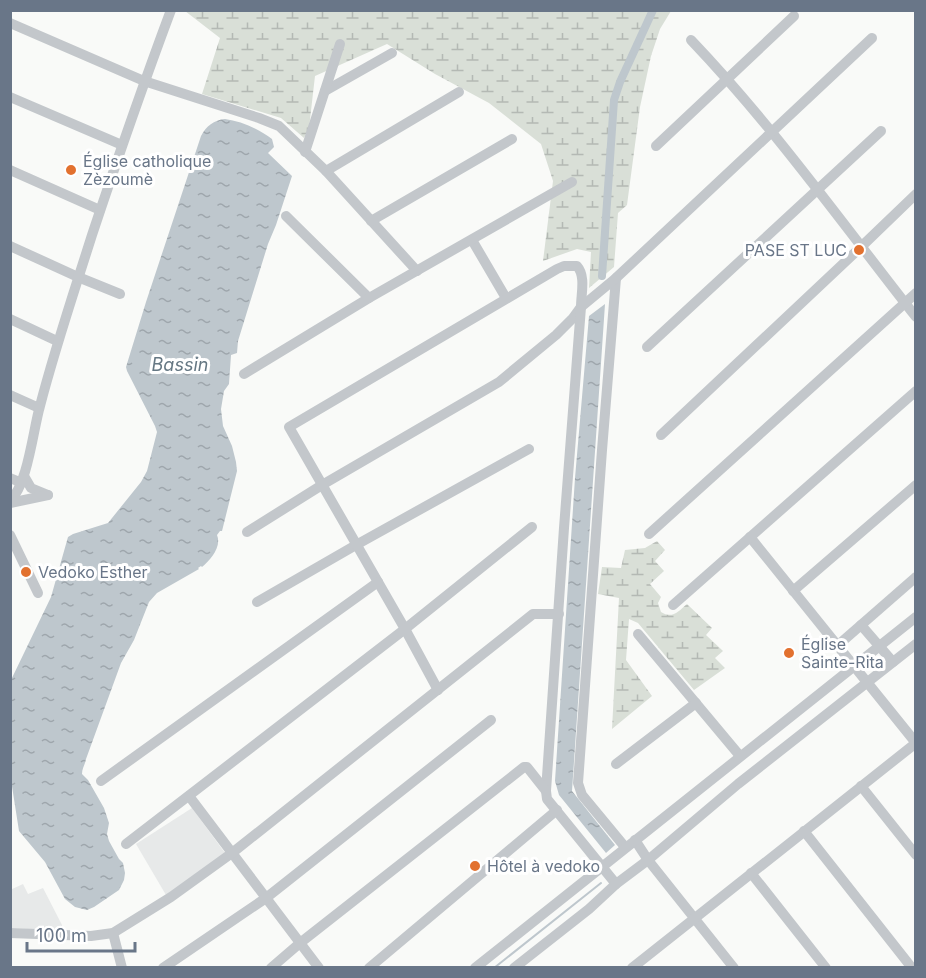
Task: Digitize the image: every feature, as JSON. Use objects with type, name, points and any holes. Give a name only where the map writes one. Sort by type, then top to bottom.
[{"type":"street","points":[[10,502],[23,479],[57,341],[144,81],[171,10]]},
{"type":"street","points":[[656,146],[794,16]]},
{"type":"street","points":[[10,23],[144,81],[279,126],[326,171],[417,271]]},
{"type":"street","points":[[247,532],[322,485],[499,382],[556,335],[581,306],[616,278],[872,38]]},
{"type":"street","points":[[691,39],[728,78],[862,246],[915,317]]},
{"type":"street","points":[[305,152],[340,44]]},
{"type":"street","points":[[325,91],[392,53]]},
{"type":"street","points":[[326,171],[459,92]]},
{"type":"street","points":[[10,98],[122,145]]},
{"type":"street","points":[[647,347],[881,130]]},
{"type":"street","points":[[371,221],[512,139]]},
{"type":"street","points":[[10,170],[100,210]]},
{"type":"street","points":[[244,374],[369,298],[572,182]]},
{"type":"street","points":[[661,435],[915,194]]},
{"type":"street","points":[[286,216],[369,298]]},
{"type":"street","points":[[472,240],[506,298]]},
{"type":"street","points":[[10,246],[120,294]]},
{"type":"street","points":[[438,690],[289,427],[557,269],[577,266],[581,270],[581,306],[546,791],[547,799],[616,884]]},
{"type":"street","points":[[616,278],[578,783],[582,795],[625,847]]},
{"type":"street","points":[[649,534],[915,293]]},
{"type":"street","points":[[10,319],[57,341]]},
{"type":"street","points":[[673,605],[915,390]]},
{"type":"street","points":[[10,395],[39,408]]},
{"type":"street","points":[[257,602],[356,544],[529,449]]},
{"type":"street","points":[[10,478],[23,479],[31,488],[48,495],[10,502]]},
{"type":"street","points":[[793,591],[915,485]]},
{"type":"street","points":[[126,844],[405,629],[532,527]]},
{"type":"street","points":[[10,535],[38,593]]},
{"type":"street","points":[[632,968],[915,743],[750,537]]},
{"type":"street","points":[[837,646],[915,577]]},
{"type":"street","points":[[101,781],[378,582]]},
{"type":"street","points":[[10,933],[91,936],[113,933],[171,897],[232,853],[533,614],[559,614]]},
{"type":"street","points":[[475,968],[915,616]]},
{"type":"street","points":[[861,625],[893,662]]},
{"type":"street","points":[[638,634],[740,756]]},
{"type":"street","points":[[514,968],[589,909],[738,784],[915,644]]},
{"type":"street","points":[[616,764],[696,703]]},
{"type":"street","points":[[163,968],[266,898],[492,720]]},
{"type":"street","points":[[271,968],[524,767],[527,767],[546,791]]},
{"type":"street","points":[[861,786],[915,855]]},
{"type":"street","points":[[189,796],[319,968]]},
{"type":"street","points":[[369,968],[557,810]]},
{"type":"street","points":[[804,831],[912,968]]},
{"type":"street","points":[[635,840],[648,860],[734,968]]},
{"type":"street","points":[[751,873],[826,968]]},
{"type":"street","points":[[113,933],[122,968]]},
{"type":"shaded area","points":[[192,808],[225,853],[166,895],[136,844]]},
{"type":"shaded area","points":[[23,884],[28,894],[43,888],[62,925],[62,931],[11,928],[10,890]]},
{"type":"green space","points":[[185,11],[671,11],[660,29],[651,56],[640,107],[627,205],[618,213],[614,267],[589,288],[591,252],[577,249],[543,261],[553,181],[541,144],[489,103],[435,74],[387,44],[315,76],[309,128],[304,138],[281,118],[202,94],[220,38]]},
{"type":"green space","points":[[657,541],[665,550],[655,561],[664,571],[650,584],[661,597],[658,603],[661,612],[672,615],[687,604],[712,628],[706,635],[723,651],[715,658],[725,668],[694,690],[638,623],[629,619],[626,660],[652,696],[612,729],[619,598],[598,594],[602,567],[621,568],[625,550],[645,548]]},
{"type":"water","name":"Bassin","points":[[225,119],[250,126],[272,139],[274,147],[268,153],[292,176],[268,244],[238,341],[237,353],[231,355],[229,384],[224,391],[221,409],[223,426],[232,446],[237,471],[222,531],[217,535],[217,549],[202,567],[157,593],[149,602],[134,640],[121,663],[82,770],[82,774],[104,808],[109,823],[107,834],[109,841],[123,863],[125,873],[119,890],[87,910],[75,907],[65,899],[45,862],[19,831],[11,780],[11,680],[51,597],[68,537],[108,523],[141,482],[147,471],[157,432],[126,367],[201,136],[211,124]]},
{"type":"water","points":[[605,304],[572,791],[615,845],[606,853],[559,795],[555,781],[575,478],[589,316]]},
{"type":"waterway","points":[[602,276],[614,100],[653,10]]},
{"type":"waterway","points":[[494,968],[601,883]]},
{"type":"place","name":"Église catholique Zèzoumè","points":[[71,170]]},
{"type":"place","name":"PASE ST LUC","points":[[859,250]]},
{"type":"place","name":"Vedoko Esther","points":[[26,572]]},
{"type":"place","name":"Église Sainte-Rita","points":[[789,653]]},
{"type":"place","name":"Hôtel à vedoko","points":[[475,866]]}]
